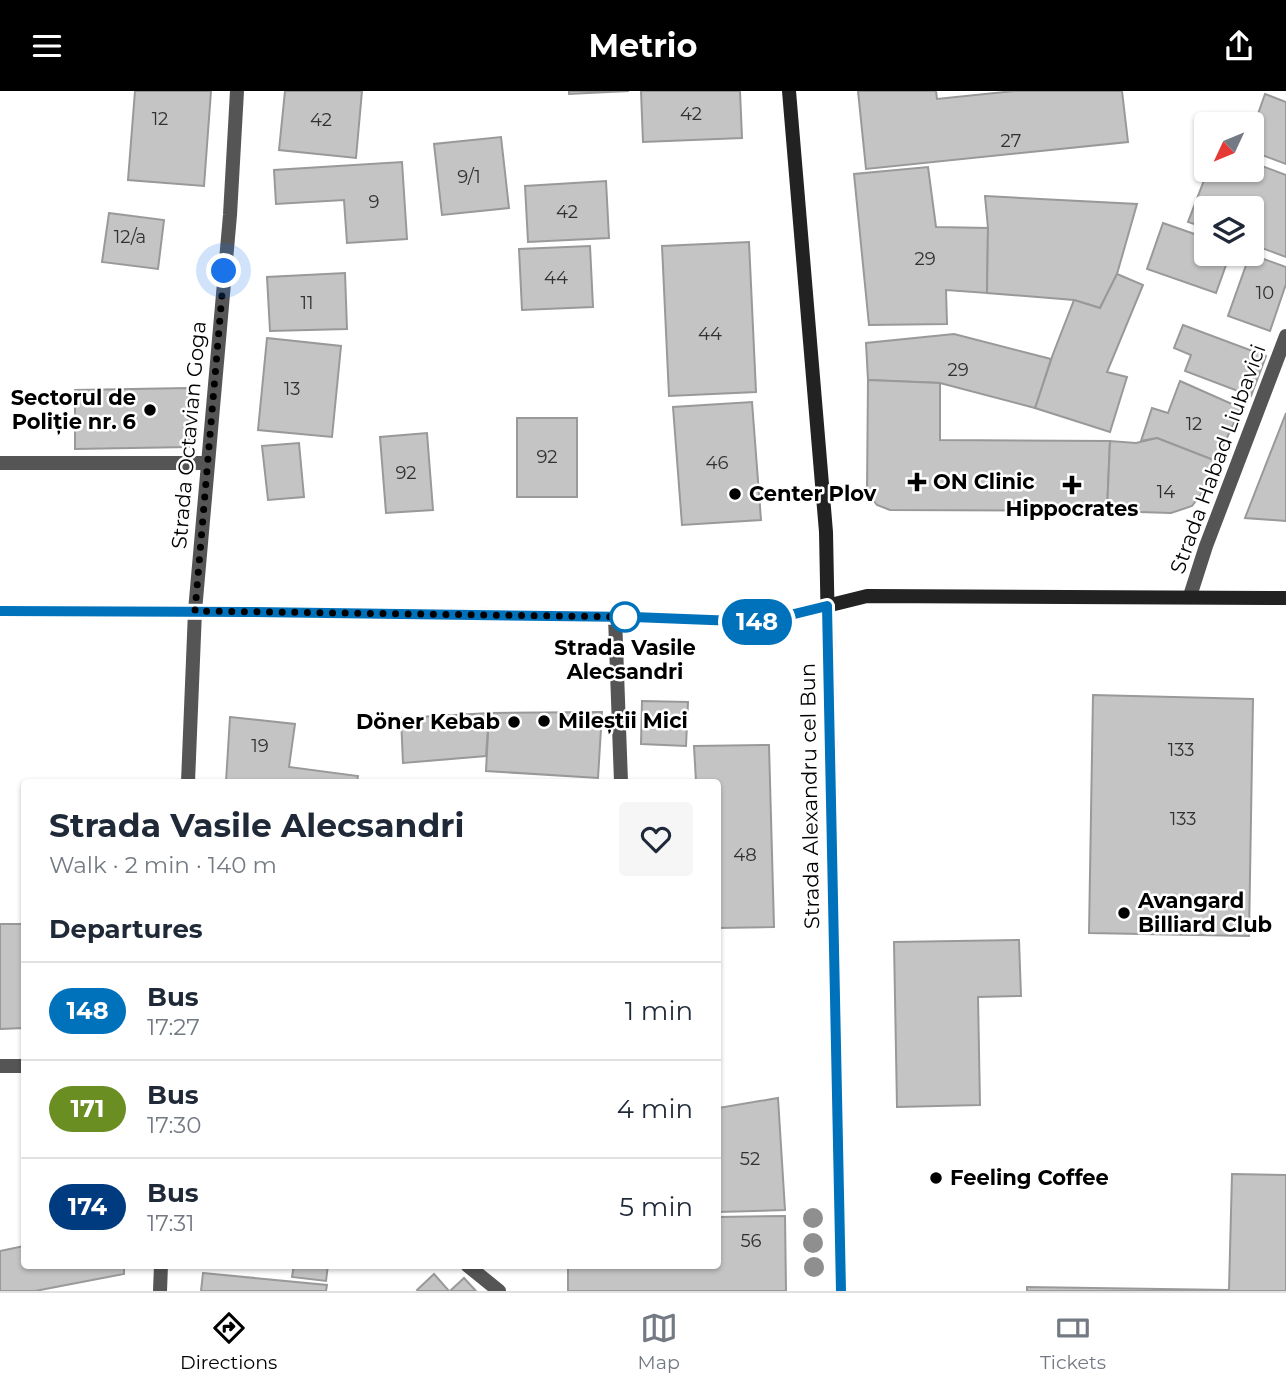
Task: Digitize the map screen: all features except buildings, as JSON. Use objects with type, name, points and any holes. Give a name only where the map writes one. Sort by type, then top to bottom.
[{"type":"main road","name":"Strada Alexandru cel Bun","points":[[789,91],[826,532],[841,1291]]},
{"type":"main road","points":[[0,611],[615,617],[762,622],[867,596],[1286,598]]},
{"type":"street","name":"Strada Octavian Goga","points":[[188,779],[195,611],[230,215],[237,91]]},
{"type":"street","name":"Strada Habad Liubavici","points":[[1191,596],[1206,546],[1286,336]]},
{"type":"street","points":[[0,463],[206,463]]},
{"type":"street","points":[[615,617],[621,779]]},
{"type":"street","points":[[0,1066],[21,1066]]},
{"type":"street","points":[[160,1291],[161,1269]]},
{"type":"street","points":[[472,1269],[499,1291]]},
{"type":"bus line","name":"148","points":[[0,611],[633,617],[762,622],[827,606],[841,1291]]},
{"type":"place","name":"Sectorul de Poliție nr. 6","points":[[150,410]]},
{"type":"place","name":"ON Clinic","points":[[917,482]]},
{"type":"place","name":"Hippocrates","points":[[1072,485]]},
{"type":"place","name":"Center Plov","points":[[735,494]]},
{"type":"place","name":"Strada Vasile Alecsandri","points":[[625,617]]},
{"type":"place","name":"Mileștii Mici","points":[[544,721]]},
{"type":"place","name":"Döner Kebab","points":[[514,722]]},
{"type":"place","name":"Avangard Billiard Club","points":[[1124,913]]},
{"type":"place","name":"Feeling Coffee","points":[[936,1178]]},
{"type":"route","points":[[224,271],[195,611],[633,617],[625,617]]}]
